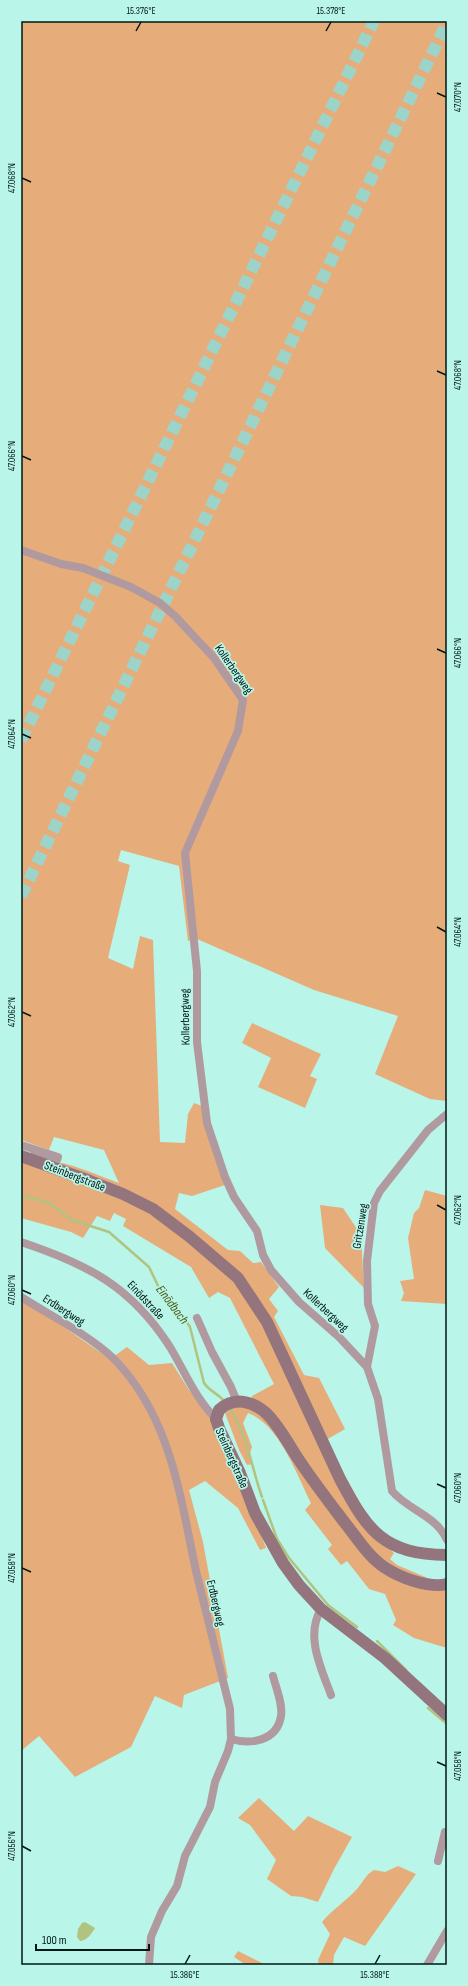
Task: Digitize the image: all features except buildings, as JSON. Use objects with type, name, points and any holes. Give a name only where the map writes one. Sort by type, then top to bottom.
[{"type":"main road","name":"Steinbergstraße","points":[[25,1158],[123,1194],[153,1209],[190,1236],[238,1278],[254,1300],[267,1322],[340,1479],[351,1500],[365,1520],[376,1533],[400,1549],[413,1553],[447,1555]]},
{"type":"main road","name":"Steinbergstraße","points":[[234,1402],[217,1415],[218,1428],[240,1473],[255,1513],[283,1563],[299,1585],[321,1609],[385,1658],[447,1715]]},
{"type":"main road","points":[[234,1402],[250,1403],[268,1415],[339,1515],[363,1546],[384,1567],[404,1578],[423,1584],[447,1584]]},
{"type":"street","name":"Kollerbergweg","points":[[21,550],[61,564],[83,568],[132,587],[160,603],[175,616],[214,658],[243,700],[238,731],[185,853],[197,971],[197,1042],[207,1123],[225,1177],[234,1197],[257,1231],[263,1256],[271,1270],[299,1302],[339,1337],[367,1367],[378,1399],[392,1491],[398,1498],[437,1525],[447,1540]]},
{"type":"street","name":"Gritzenweg","points":[[367,1367],[375,1326],[368,1304],[367,1261],[374,1203],[380,1192],[428,1130],[447,1114]]},
{"type":"street","points":[[21,1145],[58,1157],[57,1160],[30,1156],[25,1158]]},
{"type":"street","name":"Einödstraße","points":[[21,1242],[89,1269],[122,1291],[151,1320],[170,1348],[190,1386],[217,1415]]},
{"type":"street","name":"Erdbergweg","points":[[21,1297],[84,1337],[114,1359],[132,1380],[153,1414],[167,1446],[179,1484],[186,1525],[230,1710],[231,1738],[228,1751],[215,1782],[210,1807],[185,1856],[177,1886],[162,1911],[151,1937],[149,1965]]},
{"type":"street","points":[[198,1318],[212,1352],[231,1387],[234,1402]]},
{"type":"street","points":[[321,1609],[315,1622],[314,1639],[318,1659],[331,1695]]},
{"type":"street","points":[[231,1738],[242,1742],[255,1742],[266,1738],[275,1729],[281,1716],[273,1676]]},
{"type":"street","points":[[438,1861],[445,1832],[447,1833]]},
{"type":"street","points":[[427,1965],[447,1931]]},
{"type":"shaded area","points":[[21,21],[447,21],[447,1101],[430,1099],[375,1074],[398,1016],[314,990],[197,939],[188,941],[179,866],[121,850],[118,861],[130,865],[108,958],[133,969],[140,936],[153,940],[160,1142],[185,1143],[188,1114],[194,1103],[202,1106],[225,1185],[192,1196],[179,1193],[175,1209],[228,1250],[240,1251],[253,1263],[261,1262],[279,1287],[269,1299],[278,1311],[274,1317],[304,1375],[319,1378],[345,1429],[326,1440],[269,1318],[174,1220],[44,1160],[73,1166],[119,1183],[104,1150],[54,1137],[49,1150],[21,1140]]},
{"type":"shaded area","points":[[252,1023],[321,1054],[310,1076],[317,1079],[305,1108],[258,1087],[271,1058],[242,1043]]},
{"type":"shaded area","points":[[21,1161],[96,1188],[147,1211],[172,1228],[238,1285],[251,1304],[382,1543],[394,1553],[390,1559],[397,1565],[430,1579],[403,1573],[377,1555],[252,1399],[252,1396],[274,1384],[230,1298],[218,1292],[209,1298],[191,1267],[123,1226],[126,1219],[114,1213],[110,1221],[97,1216],[83,1238],[71,1232],[21,1218]]},
{"type":"shaded area","points":[[425,1190],[447,1196],[447,1304],[401,1301],[404,1293],[400,1281],[414,1279],[408,1238],[414,1213],[419,1208]]},
{"type":"shaded area","points":[[320,1205],[343,1208],[361,1235],[364,1288],[325,1248]]},
{"type":"shaded area","points":[[21,1301],[49,1317],[110,1359],[127,1347],[149,1365],[172,1363],[189,1390],[210,1418],[237,1475],[266,1548],[260,1550],[238,1508],[205,1481],[189,1490],[203,1542],[228,1678],[184,1695],[182,1708],[155,1696],[131,1747],[75,1777],[39,1736],[21,1751]]},
{"type":"shaded area","points":[[235,1406],[249,1408],[269,1422],[387,1573],[447,1588],[447,1648],[414,1638],[393,1625],[396,1620],[385,1594],[369,1589],[347,1561],[341,1565],[328,1549],[332,1545],[305,1510],[311,1503],[286,1452],[269,1428],[259,1419],[248,1413],[243,1423],[252,1447],[250,1453],[253,1464],[247,1465],[239,1450],[225,1413]]},
{"type":"shaded area","points":[[259,1798],[294,1831],[308,1816],[352,1837],[318,1902],[302,1897],[291,1896],[267,1879],[276,1860],[250,1825],[238,1818]]},
{"type":"shaded area","points":[[398,1866],[416,1874],[365,1946],[344,1937],[334,1955],[333,1965],[319,1965],[318,1960],[330,1934],[322,1922],[357,1889],[371,1872],[374,1870],[385,1872]]},
{"type":"shaded area","points":[[85,1922],[95,1928],[87,1938],[80,1941],[77,1937],[78,1929],[82,1923]]},
{"type":"shaded area","points":[[238,1951],[266,1965],[246,1965],[234,1957]]},
{"type":"waterway","name":"Einödbach","points":[[21,1195],[49,1203],[72,1220],[109,1232],[149,1267],[161,1292],[180,1312],[190,1327],[204,1383],[225,1402]]},
{"type":"waterway","name":"Einödbach","points":[[229,1408],[241,1429],[262,1497]]},
{"type":"waterway","name":"Einödbach","points":[[263,1500],[277,1539],[289,1558],[328,1605],[357,1627]]},
{"type":"waterway","name":"Einödbach","points":[[377,1641],[406,1670]]},
{"type":"waterway","name":"Einödbach","points":[[428,1708],[447,1724]]},
{"type":"tunnel","points":[[21,740],[374,21]]},
{"type":"tunnel","points":[[21,896],[447,23]]}]
